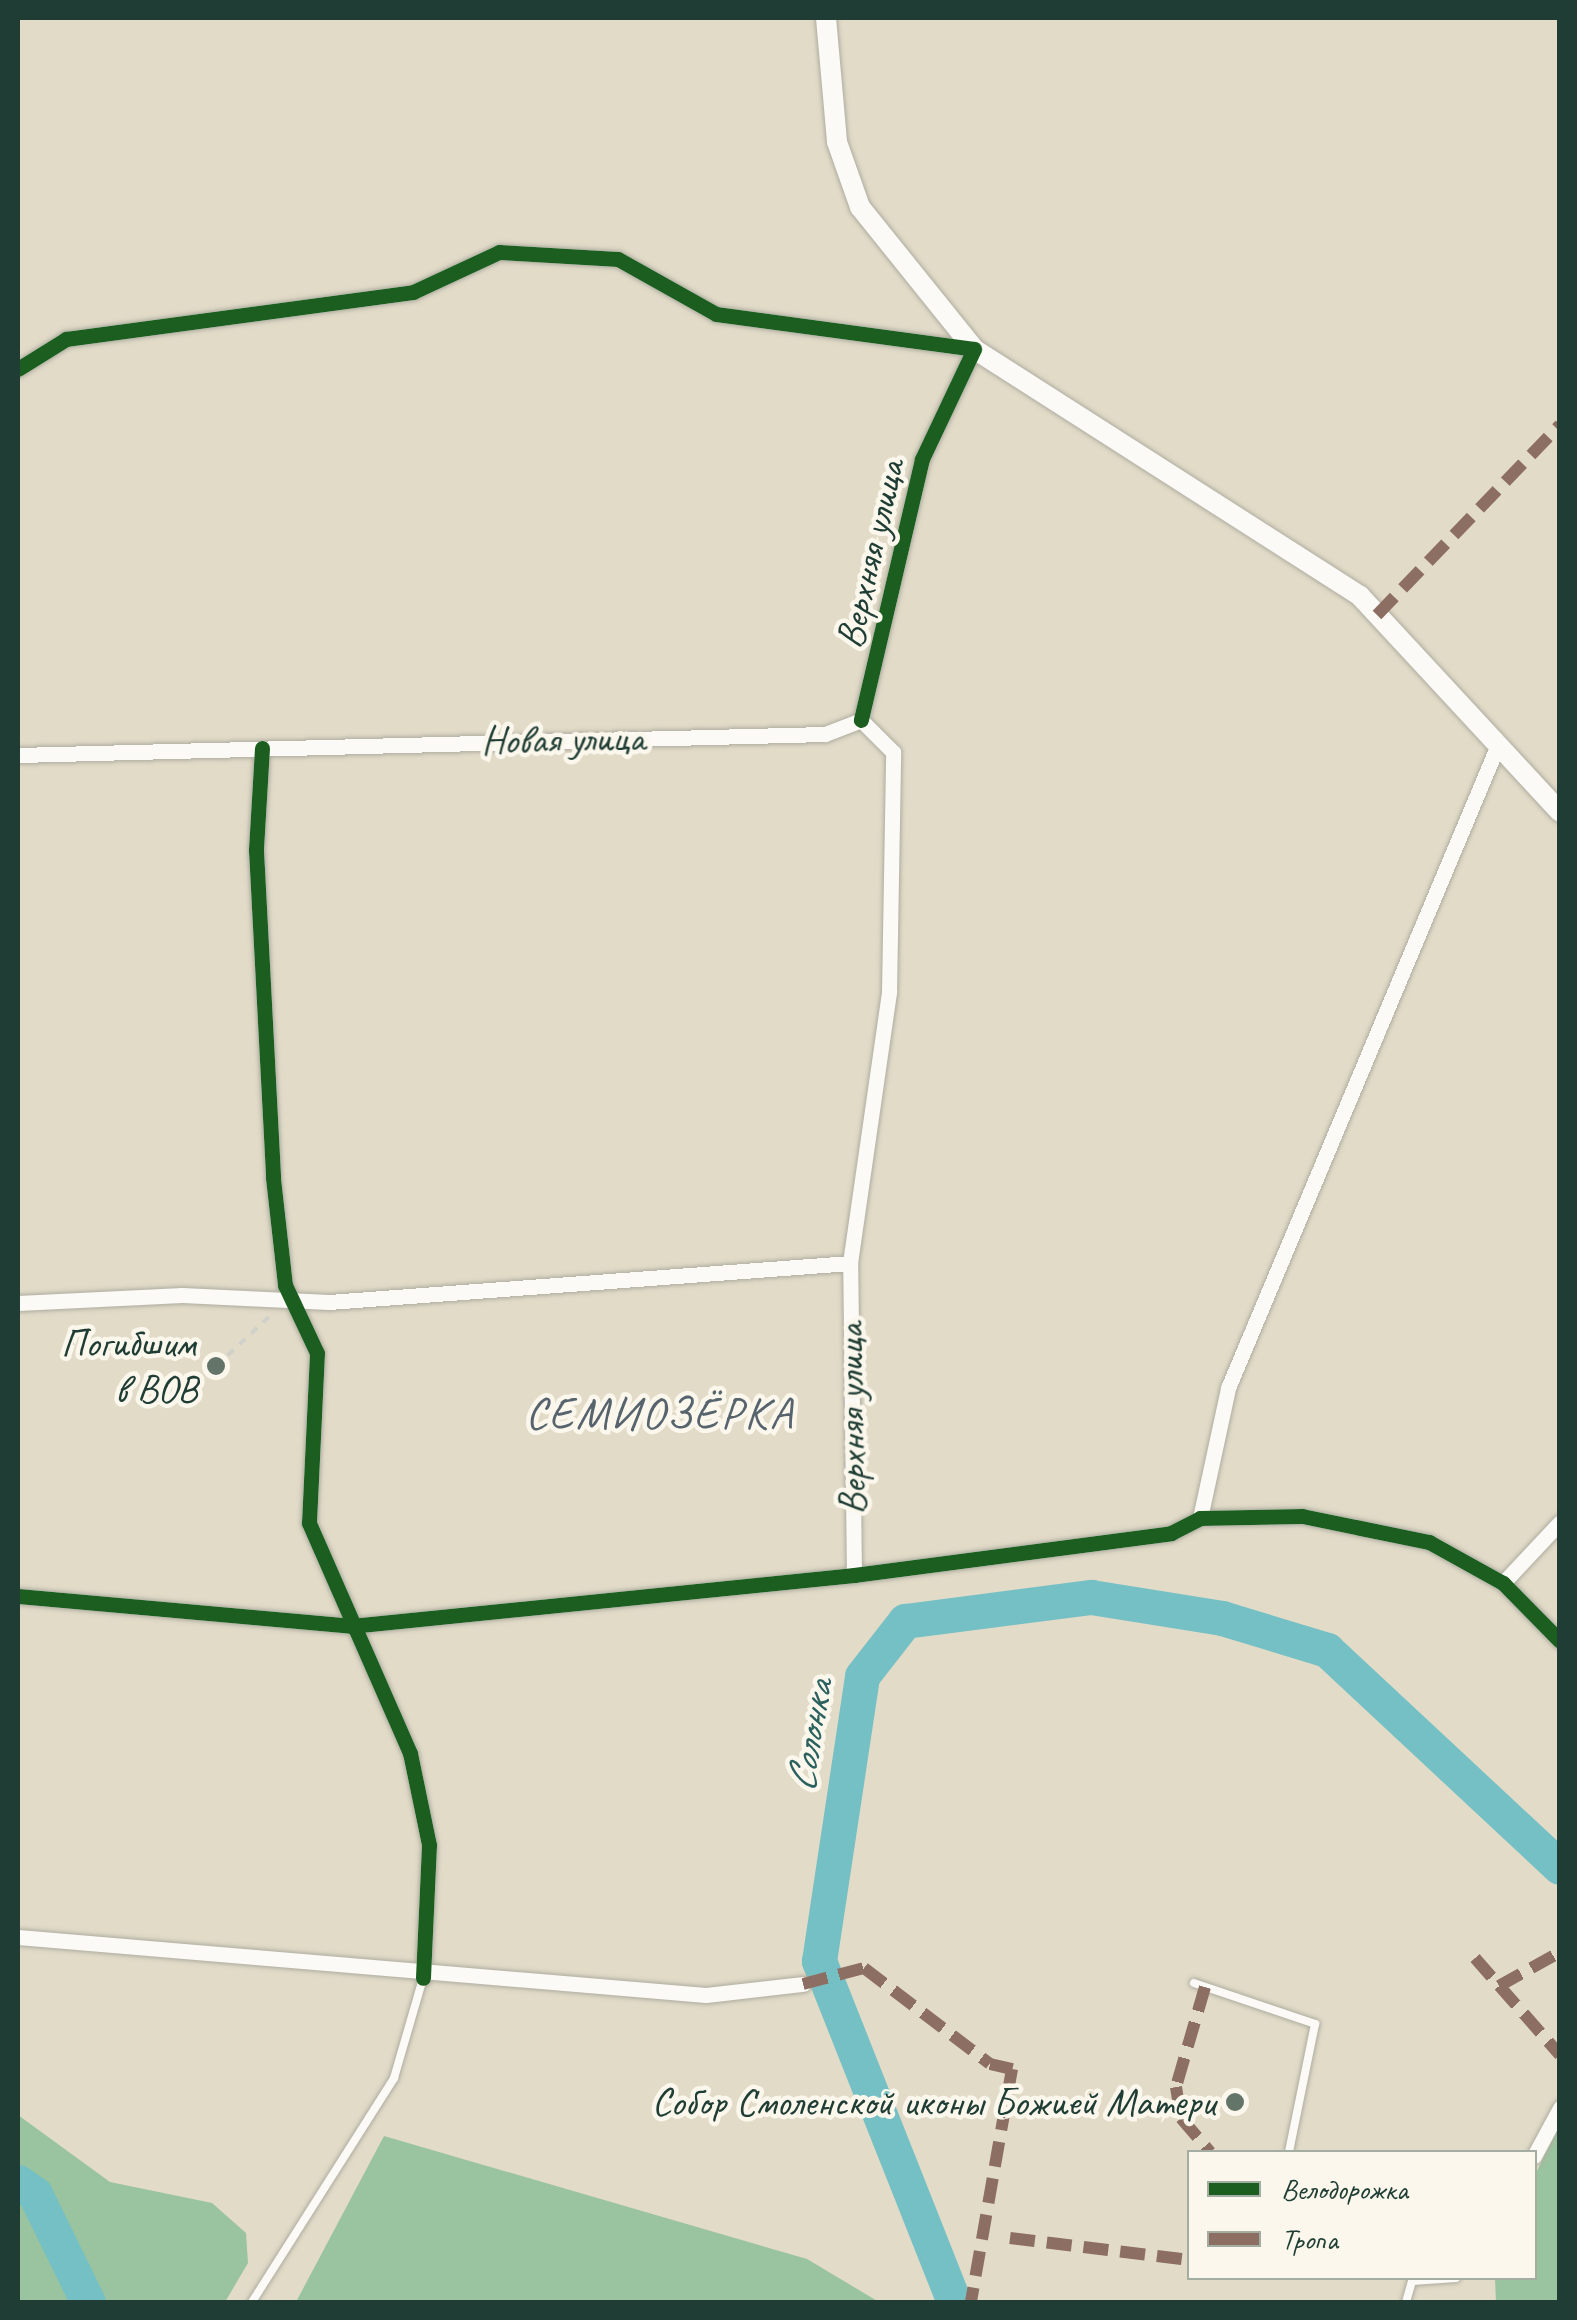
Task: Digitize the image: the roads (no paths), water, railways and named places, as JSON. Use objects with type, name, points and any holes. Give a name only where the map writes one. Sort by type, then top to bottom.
[{"type":"street","points":[[826,18],[837,142],[860,207],[974,350],[1360,596],[1560,812]]},
{"type":"street","points":[[18,369],[66,339],[413,292],[499,252],[618,259],[716,314],[974,350]]},
{"type":"street","name":"Верхняя улица","points":[[854,1576],[850,1263],[889,992],[893,752],[861,720],[922,459],[974,350]]},
{"type":"street","name":"Новая улица","points":[[18,754],[825,734],[861,720]]},
{"type":"street","points":[[1200,1518],[1228,1388],[1497,747]]},
{"type":"street","points":[[262,748],[263,1018],[291,1297],[317,1353],[310,1523],[351,1626],[410,1752],[425,1826],[433,1909],[424,1978]]},
{"type":"street","points":[[18,1303],[291,1297],[850,1263]]},
{"type":"street","points":[[18,1596],[351,1626],[854,1576],[1171,1534],[1200,1518],[1367,1522],[1504,1583],[1560,1640]]},
{"type":"street","points":[[1504,1583],[1560,1522]]},
{"type":"street","points":[[18,1937],[424,1978],[706,1995],[803,1984]]},
{"type":"street","points":[[1537,2150],[1560,2108]]},
{"type":"lane","points":[[252,2302],[394,2078],[424,1978]]},
{"type":"lane","points":[[1194,1983],[1315,2024],[1289,2150]]},
{"type":"lane","points":[[1406,2302],[1412,2281],[1427,2280]]},
{"type":"waterway","name":"Солонка","points":[[954,2302],[819,1961],[862,1676],[905,1621],[1091,1597],[1222,1618],[1327,1650],[1560,1867]]},
{"type":"waterway","name":"Солонка","points":[[18,2182],[35,2194],[88,2302]]},
{"type":"place","name":"Погибшим в ВОВ","points":[[216,1366]]},
{"type":"place","name":"Собор Смоленской иконы Божией Матери","points":[[1235,2102]]},
{"type":"district","name":"СЕМИОЗЁРКА","points":[[660,1414]]}]
